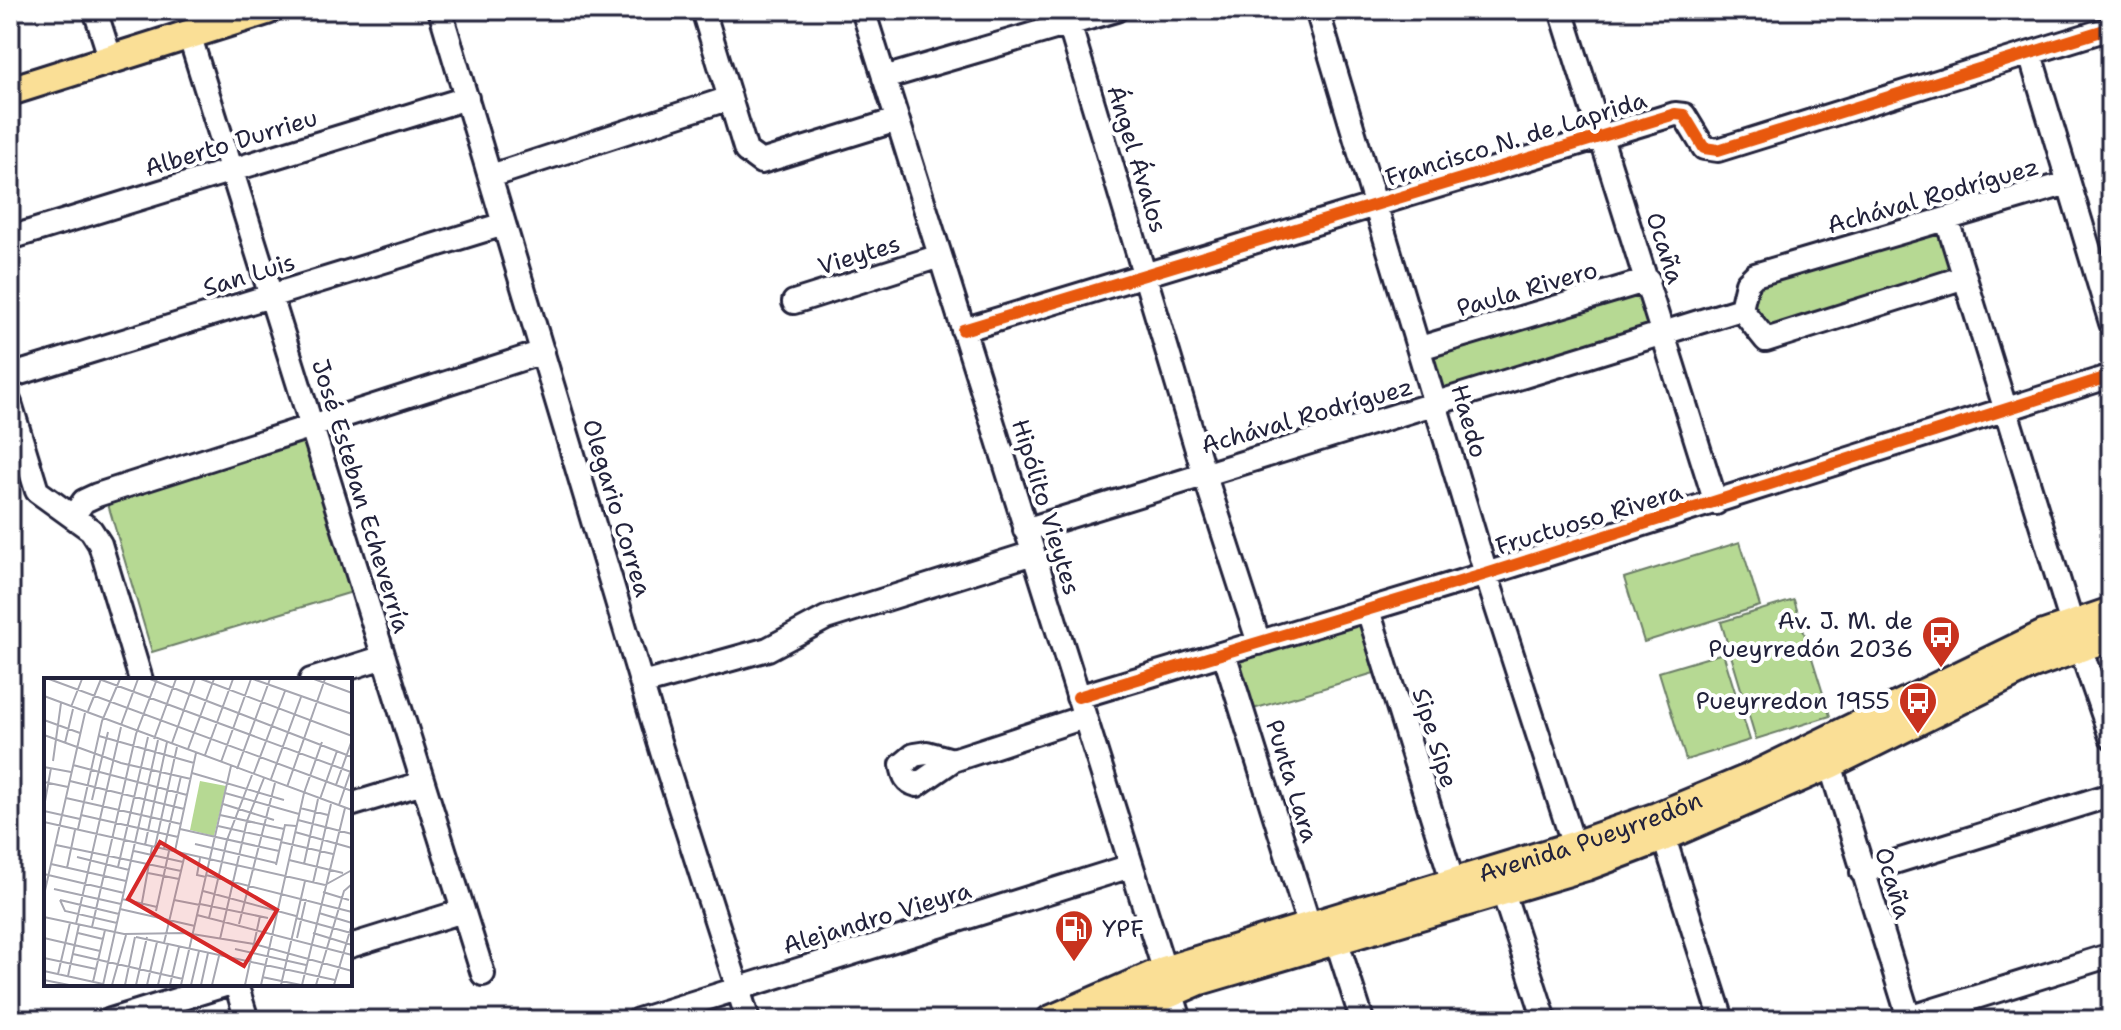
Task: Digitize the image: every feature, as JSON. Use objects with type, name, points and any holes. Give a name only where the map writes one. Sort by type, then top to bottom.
[{"type":"main road","points":[[10,91],[267,10]]},
{"type":"main road","name":"Avenida Pueyrredón","points":[[1051,1020],[1167,982],[1309,925],[1574,846],[1660,827],[1830,764],[2030,665],[2111,612]]},
{"type":"main road","name":"Avenida Pueyrredón","points":[[1108,1020],[1167,982],[1200,980],[1586,866],[1746,780],[1961,674],[2076,635],[2111,636]]},
{"type":"street","points":[[95,10],[111,60]]},
{"type":"street","name":"Olegario Correa","points":[[440,10],[642,684],[748,1020]]},
{"type":"street","points":[[703,10],[746,151],[752,158],[761,162],[897,120]]},
{"type":"street","name":"Hipólito Vieytes","points":[[863,10],[1180,1020]]},
{"type":"street","points":[[884,78],[1067,16],[1116,10]]},
{"type":"street","name":"Haedo","points":[[1317,10],[1438,405],[1486,574],[1574,846]]},
{"type":"street","name":"Ocaña","points":[[1561,10],[1716,503]]},
{"type":"street","name":"Ángel Ávalos","points":[[1067,16],[1204,473],[1259,643]]},
{"type":"street","name":"Francisco N. de Laprida","points":[[963,330],[1675,114],[1684,115],[1704,148],[1718,150],[2111,28]]},
{"type":"street","name":"José Esteban Echeverría","points":[[189,34],[483,974]]},
{"type":"street","points":[[2030,54],[2111,323]]},
{"type":"street","name":"Alberto Durrieu","points":[[10,238],[467,98]]},
{"type":"street","points":[[491,176],[730,98]]},
{"type":"street","name":"Achával Rodríguez","points":[[1025,530],[1741,309],[1747,283],[1755,275],[2068,183]]},
{"type":"street","points":[[1947,220],[2076,635],[2111,737]]},
{"type":"street","name":"San Luis","points":[[10,376],[504,224]]},
{"type":"street","name":"Vieytes","points":[[794,302],[940,256]]},
{"type":"street","points":[[1741,309],[1766,340],[1965,277]]},
{"type":"street","name":"Paula Rivero","points":[[1420,348],[1648,280]]},
{"type":"street","points":[[73,516],[84,501],[97,495],[543,352]]},
{"type":"street","name":"Fructuoso Rivera","points":[[953,760],[1224,653],[1716,503],[2111,376]]},
{"type":"street","points":[[10,403],[37,491],[91,530],[100,544],[140,678]]},
{"type":"street","points":[[642,684],[768,649],[826,618],[1033,553]]},
{"type":"street","name":"Sipe Sipe","points":[[1368,610],[1453,883]]},
{"type":"street","name":"Punta Lara","points":[[1224,653],[1309,925]]},
{"type":"street","points":[[317,678],[384,657]]},
{"type":"street","name":"Ocaña","points":[[1830,764],[1905,1019]]},
{"type":"street","points":[[352,804],[423,783]]},
{"type":"street","points":[[1862,872],[2111,795]]},
{"type":"street","points":[[1660,827],[1722,1020]]},
{"type":"street","name":"Alejandro Vieyra","points":[[638,1020],[1131,866]]},
{"type":"street","points":[[1503,892],[1545,1020]]},
{"type":"street","points":[[352,945],[463,911]]},
{"type":"street","points":[[1336,939],[1362,1020]]},
{"type":"street","points":[[1905,1019],[2111,955]]},
{"type":"street","points":[[111,1020],[222,986]]},
{"type":"street","points":[[237,986],[247,1020]]},
{"type":"green space","points":[[1945,224],[1960,274],[1769,335],[1747,307],[1760,279]]},
{"type":"green space","points":[[1640,290],[1652,327],[1439,391],[1427,353]]},
{"type":"green space","points":[[307,440],[352,592],[152,652],[107,501]]},
{"type":"green space","points":[[1740,542],[1760,606],[1644,642],[1624,578]]},
{"type":"green space","points":[[1794,600],[1830,716],[1756,739],[1721,622]]},
{"type":"green space","points":[[1359,621],[1374,673],[1250,710],[1234,659]]},
{"type":"green space","points":[[1723,653],[1750,740],[1686,760],[1659,672]]},
{"type":"cycle path","points":[[963,330],[1675,114],[1684,115],[1704,148],[1718,150],[2111,28]]},
{"type":"cycle path","points":[[1078,697],[1486,574],[2111,376]]},
{"type":"place","name":"Av. J. M. de Pueyrredón 2036","points":[[1941,669]]},
{"type":"place","name":"Pueyrredon 1955","points":[[1918,735]]},
{"type":"place","name":"YPF","points":[[1074,963]]}]
